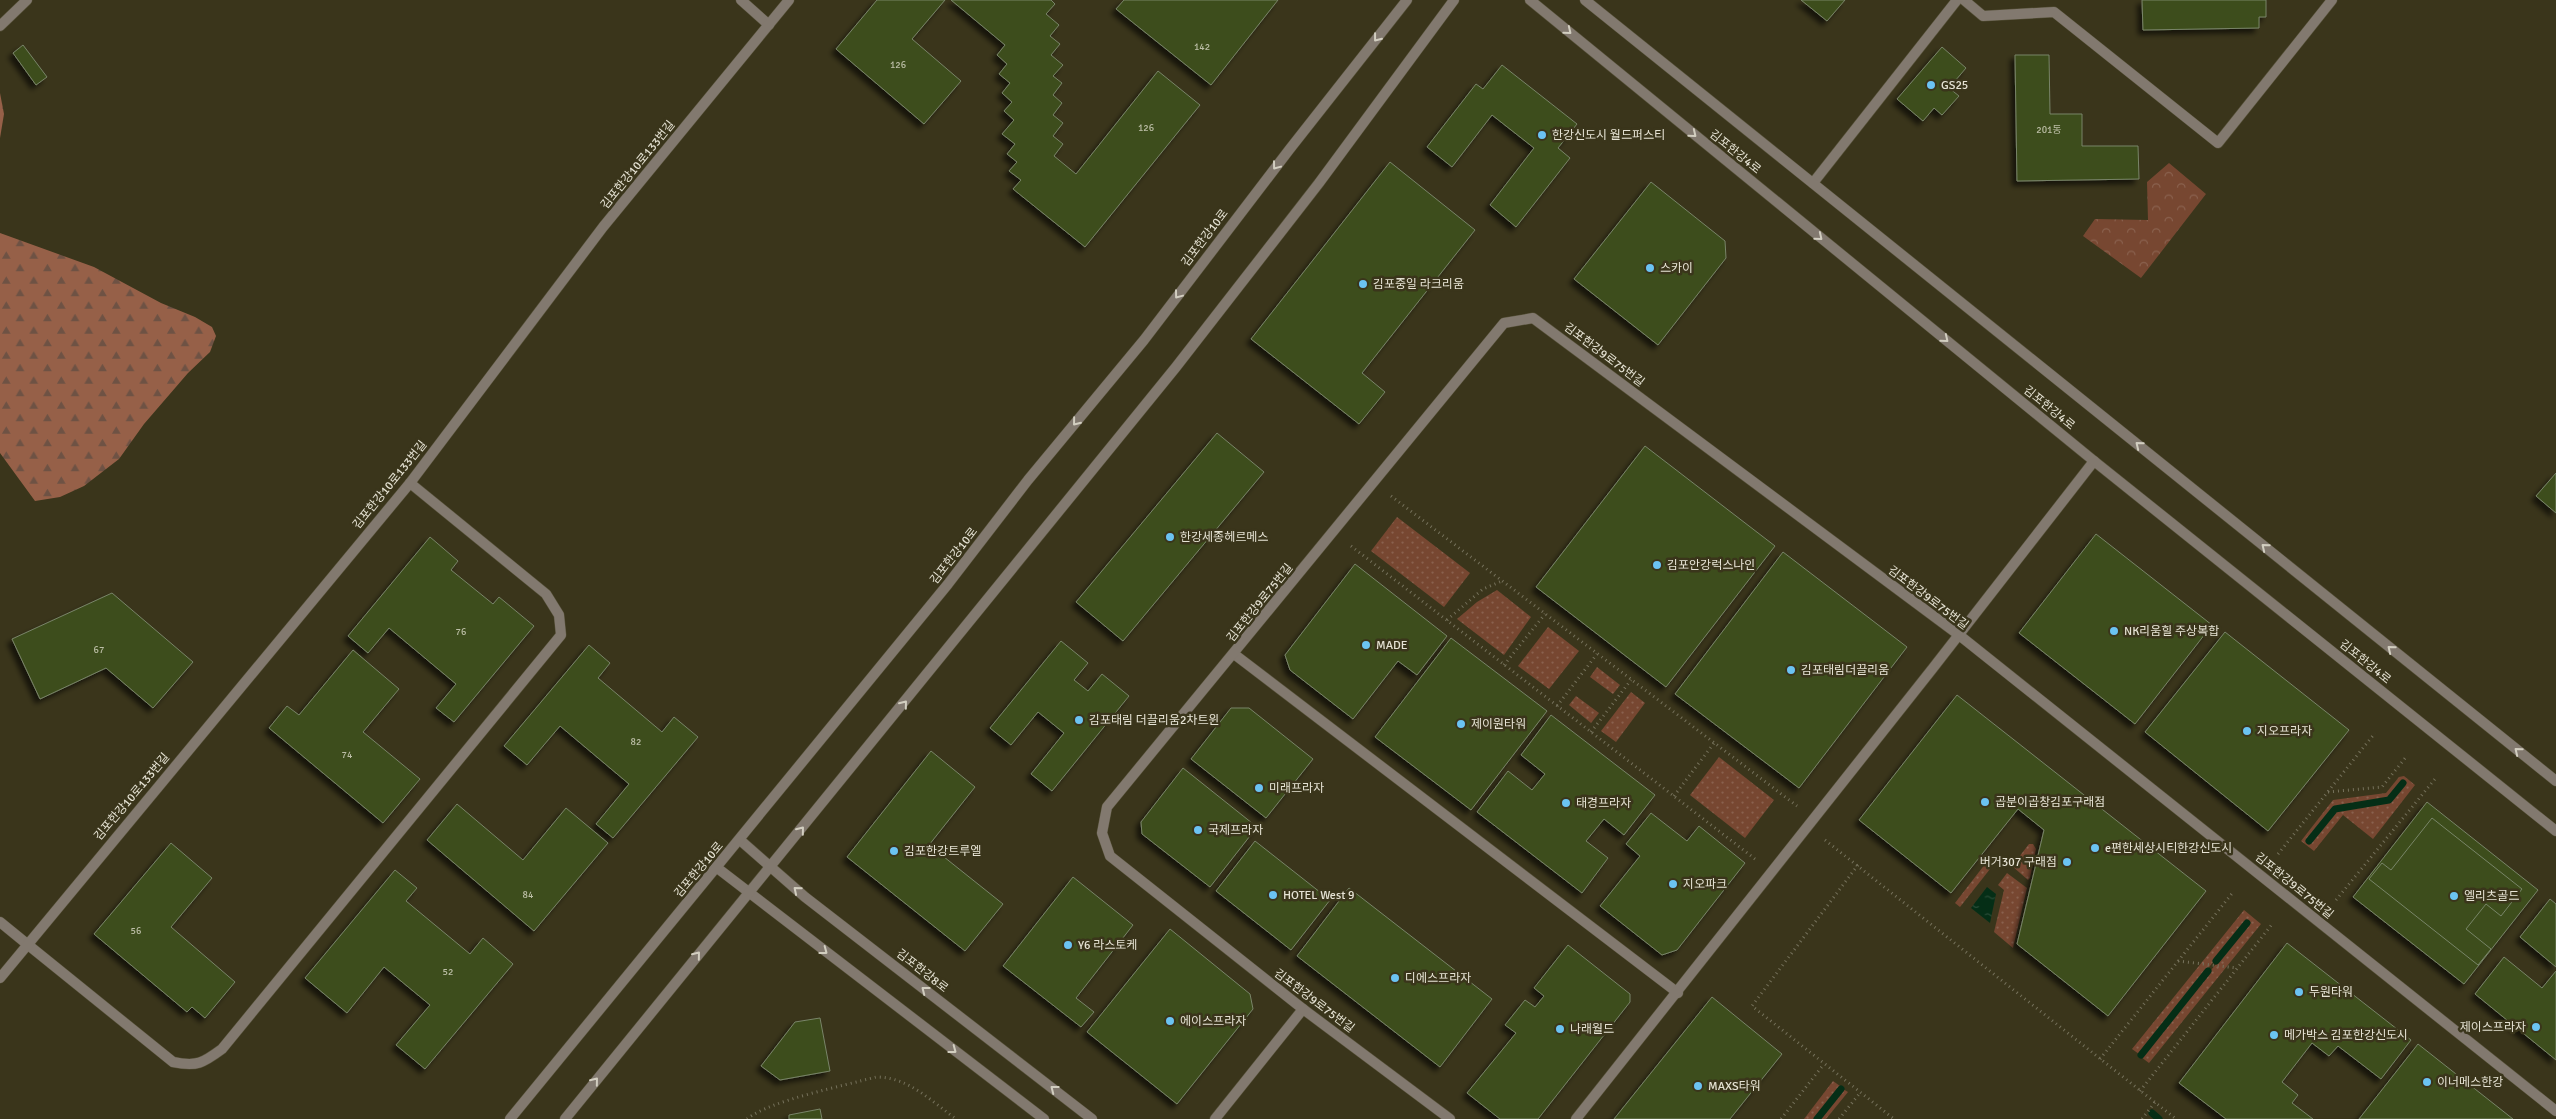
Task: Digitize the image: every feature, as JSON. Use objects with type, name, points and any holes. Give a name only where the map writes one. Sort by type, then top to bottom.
[{"type":"street","points":[[0,26],[27,0]]},
{"type":"street","points":[[741,0],[769,25]]},
{"type":"street","name":"김포한강10로133번길","points":[[0,978],[410,483],[603,227],[789,0]]},
{"type":"street","name":"김포한강10로","points":[[510,1119],[740,840],[1144,340],[1289,150],[1407,0]]},
{"type":"street","points":[[564,1119],[1176,367],[1320,183],[1454,0]]},
{"type":"street","name":"김포한강4로","points":[[1530,0],[2094,461],[2556,831]]},
{"type":"street","name":"김포한강4로","points":[[1585,0],[2556,781]]},
{"type":"street","points":[[1813,183],[1957,0]]},
{"type":"street","points":[[1964,0],[1983,16],[2054,12],[2218,143],[2332,0]]},
{"type":"street","name":"김포한강9로75번길","points":[[1450,1119],[1303,1009],[1110,856],[1102,833],[1107,807],[1504,323],[1533,318],[1959,635],[2556,1111]]},
{"type":"street","points":[[1576,1119],[1678,992],[2094,461]]},
{"type":"street","points":[[0,922],[173,1062],[188,1065],[204,1062],[222,1049],[561,635],[559,615],[546,594],[410,483]]},
{"type":"street","points":[[1234,654],[1678,992]]},
{"type":"street","name":"김포한강8로","points":[[740,840],[770,867],[1092,1119]]},
{"type":"street","points":[[716,867],[748,894],[1044,1119]]},
{"type":"street","points":[[1215,1119],[1303,1009]]},
{"type":"path","points":[[1391,496],[1797,806]]},
{"type":"path","points":[[1352,546],[1755,860]]},
{"type":"path","points":[[1447,620],[1483,589],[1502,581]]},
{"type":"path","points":[[1504,665],[1545,614]]},
{"type":"path","points":[[1557,706],[1598,654]]},
{"type":"path","points":[[1591,732],[1631,680]]},
{"type":"path","points":[[2278,854],[2375,733]]},
{"type":"path","points":[[1674,796],[1714,743]]},
{"type":"path","points":[[2327,792],[2382,787],[2406,758]]},
{"type":"path","points":[[2336,900],[2435,779]]},
{"type":"path","points":[[1825,840],[2176,1119]]},
{"type":"path","points":[[1858,865],[1752,1006],[1894,1119]]},
{"type":"path","points":[[2100,1059],[2234,892]]},
{"type":"path","points":[[2140,1091],[2273,923]]},
{"type":"path","points":[[2178,961],[2237,968]]},
{"type":"path","points":[[1781,1119],[1824,1064]]},
{"type":"path","points":[[747,1119],[756,1112],[876,1076],[905,1081],[956,1119]]},
{"type":"path","points":[[1839,1119],[1860,1092]]},
{"type":"path","points":[[2142,1119],[2155,1102]]},
{"type":"green space","points":[[0,93],[4,114],[0,138]]},
{"type":"green space","points":[[2169,163],[2206,194],[2141,278],[2083,236],[2095,219],[2148,220],[2147,182]]},
{"type":"green space","points":[[0,233],[94,267],[161,303],[195,317],[212,327],[216,336],[210,352],[188,373],[144,424],[119,459],[84,486],[60,497],[35,501],[0,453]]},
{"type":"green space","points":[[1397,517],[1470,573],[1444,607],[1371,551]]},
{"type":"green space","points":[[1497,590],[1531,617],[1504,655],[1457,619],[1477,602]]},
{"type":"green space","points":[[1548,627],[1579,651],[1549,689],[1518,666]]},
{"type":"green space","points":[[1597,667],[1620,685],[1613,694],[1590,677]]},
{"type":"green space","points":[[1631,692],[1645,703],[1616,742],[1601,731]]},
{"type":"green space","points":[[1576,696],[1599,713],[1591,723],[1569,705]]},
{"type":"green space","points":[[1719,757],[1774,800],[1745,838],[1690,795]]},
{"type":"green space","points":[[2404,776],[2415,785],[2373,839],[2343,815],[2314,851],[2301,841],[2333,800],[2386,793],[2399,777]],"holes":[[[2403,783],[2390,801],[2335,811],[2309,842],[2334,809],[2389,799]]]},
{"type":"green space","points":[[2029,844],[2033,844],[2036,849],[2028,880],[2012,866]]},
{"type":"green space","points":[[1989,859],[1994,864],[1960,907],[1955,903]]},
{"type":"green space","points":[[2007,873],[2027,888],[2013,948],[1994,932],[2004,890],[1998,885]]},
{"type":"green space","points":[[2244,910],[2261,924],[2149,1063],[2141,1057],[2249,923],[2247,920],[2139,1054],[2132,1049]]},
{"type":"green space","points":[[1833,1081],[1840,1086],[1814,1119],[1804,1119]]},
{"type":"green space","points":[[1843,1089],[1848,1092],[1826,1119],[1819,1119]]},
{"type":"water","points":[[1987,887],[1996,894],[1990,923],[1971,908]]},
{"type":"building","points":[[877,0],[945,0],[912,39],[961,81],[924,124],[836,49]]},
{"type":"building","points":[[951,0],[1051,0],[1055,4],[1046,14],[1059,25],[1050,36],[1060,44],[1051,55],[1063,65],[1053,76],[1062,83],[1053,95],[1062,103],[1053,115],[1063,123],[1053,136],[1063,144],[1054,156],[1076,174],[1158,71],[1200,105],[1085,247],[1013,189],[1021,180],[1009,171],[1017,162],[1007,154],[1015,144],[1002,134],[1014,120],[1004,111],[1012,102],[1002,93],[1010,83],[999,74],[1007,64],[997,55],[1005,45]]},
{"type":"building","points":[[1124,0],[1278,0],[1211,85],[1116,9]]},
{"type":"building","points":[[1801,0],[1845,0],[1827,21]]},
{"type":"building","points":[[2142,0],[2266,0],[2266,17],[2259,17],[2259,28],[2143,30]]},
{"type":"building","points":[[23,45],[47,77],[36,85],[13,53]]},
{"type":"building","points":[[1942,47],[1966,68],[1949,88],[1959,96],[1942,115],[1934,108],[1923,121],[1897,99]]},
{"type":"building","points":[[2015,55],[2049,55],[2050,114],[2082,114],[2082,146],[2138,146],[2139,179],[2017,181]]},
{"type":"building","name":"한강신도시 월드퍼스티","points":[[1502,65],[1577,124],[1558,148],[1570,158],[1516,227],[1490,205],[1534,148],[1492,115],[1452,167],[1427,147],[1476,84],[1483,89]]},
{"type":"building","name":"김포중일 라크리움","points":[[1390,162],[1475,230],[1362,373],[1385,392],[1359,424],[1251,339]]},
{"type":"building","name":"스카이","points":[[1651,182],[1725,241],[1726,258],[1658,345],[1574,279]]},
{"type":"building","name":"한강세종헤르메스","points":[[1217,433],[1264,472],[1123,641],[1076,602]]},
{"type":"building","name":"김포안강럭스나인","points":[[1645,446],[1775,546],[1666,687],[1536,587]]},
{"type":"building","points":[[2556,473],[2556,513],[2536,496]]},
{"type":"building","name":"NK리움힐 주상복합","points":[[2096,534],[2212,625],[2135,724],[2019,633]]},
{"type":"building","points":[[430,537],[458,561],[451,570],[493,604],[499,597],[534,626],[454,722],[436,708],[456,684],[389,628],[368,653],[348,636]]},
{"type":"building","name":"김포태림더끌리움","points":[[1783,552],[1907,647],[1799,788],[1675,694]]},
{"type":"building","name":"MADE","points":[[1355,564],[1447,636],[1417,675],[1398,661],[1353,719],[1290,670],[1285,655]]},
{"type":"building","points":[[112,593],[193,662],[153,708],[106,668],[40,699],[12,639]]},
{"type":"building","name":"지오프라자","points":[[2225,632],[2349,730],[2268,831],[2145,732]]},
{"type":"building","name":"제이원타워","points":[[1451,638],[1547,711],[1471,810],[1375,737]]},
{"type":"building","name":"김포태림 더끌리움2차트윈","points":[[1061,641],[1088,663],[1074,680],[1088,691],[1102,674],[1129,696],[1052,791],[1031,774],[1064,733],[1038,712],[1011,745],[990,728]]},
{"type":"building","points":[[589,645],[610,663],[598,678],[662,732],[674,717],[698,737],[613,838],[596,824],[629,784],[560,726],[527,765],[504,746]]},
{"type":"building","points":[[353,650],[399,689],[363,732],[420,779],[383,823],[269,728],[287,706],[299,715]]},
{"type":"building","name":"e편한세상시티한강신도시","points":[[1957,695],[2206,891],[2108,1016],[2017,944],[2044,830],[2018,809],[1951,893],[1859,820]]},
{"type":"building","name":"미래프라자","points":[[1231,708],[1249,708],[1313,759],[1266,818],[1191,759]]},
{"type":"building","name":"태경프라자","points":[[1551,715],[1655,795],[1624,835],[1604,819],[1586,841],[1608,858],[1582,893],[1477,812],[1508,771],[1532,790],[1545,774],[1521,755]]},
{"type":"building","name":"김포한강트루엘","points":[[931,751],[975,787],[929,845],[1003,904],[965,951],[847,857]]},
{"type":"building","name":"국제프라자","points":[[1183,768],[1257,827],[1210,887],[1142,834],[1141,822]]},
{"type":"building","points":[[2427,802],[2538,890],[2464,984],[2353,897]]},
{"type":"building","points":[[457,804],[523,860],[566,808],[608,843],[534,931],[427,840]]},
{"type":"building","name":"지오파크","points":[[1651,813],[1687,841],[1699,826],[1745,863],[1677,950],[1662,955],[1600,906],[1640,856],[1626,844]]},
{"type":"building","name":"엘리츠골드","points":[[2432,818],[2522,889],[2501,916],[2486,904],[2466,929],[2491,949],[2478,965],[2369,879],[2382,863],[2391,870]]},
{"type":"building","name":"HOTEL West 9","points":[[1255,841],[1330,900],[1291,950],[1216,891]]},
{"type":"building","points":[[171,843],[212,878],[171,927],[235,982],[205,1018],[192,1007],[187,1012],[94,934]]},
{"type":"building","points":[[395,870],[417,888],[406,901],[470,954],[483,938],[513,964],[425,1069],[396,1045],[430,1005],[384,967],[347,1013],[305,978]]},
{"type":"building","name":"Y6 라스토케","points":[[1073,877],[1133,925],[1076,998],[1094,1012],[1081,1027],[1003,966]]},
{"type":"building","name":"디에스프라자","points":[[1349,888],[1492,999],[1440,1067],[1297,956]]},
{"type":"building","points":[[2550,899],[2556,904],[2556,967],[2520,937]]},
{"type":"building","name":"에이스프라자","points":[[1170,929],[1250,994],[1253,1009],[1177,1104],[1087,1032]]},
{"type":"building","name":"두원타워","points":[[2287,943],[2411,1040],[2381,1079],[2338,1046],[2329,1056],[2312,1043],[2282,1082],[2298,1095],[2292,1103],[2313,1119],[2226,1119],[2179,1083]]},
{"type":"building","name":"나래월드","points":[[1568,945],[1630,994],[1630,1002],[1538,1119],[1500,1119],[1467,1093],[1516,1033],[1505,1025],[1525,1000],[1535,1007],[1544,996],[1534,988]]},
{"type":"building","name":"제이스프라자","points":[[2504,957],[2542,988],[2556,971],[2556,1060],[2475,994]]},
{"type":"building","name":"MAXS타워","points":[[1712,997],[1782,1054],[1730,1119],[1614,1119]]},
{"type":"building","points":[[820,1018],[830,1071],[780,1080],[761,1066],[795,1022]]},
{"type":"building","name":"이너메스한강","points":[[2418,1044],[2513,1119],[2359,1119]]},
{"type":"building","points":[[820,1109],[822,1119],[789,1119],[789,1115]]},
{"type":"waterway","points":[[2309,841],[2335,809],[2389,800],[2403,783]]},
{"type":"waterway","points":[[2216,961],[2247,923]]},
{"type":"waterway","points":[[2141,1055],[2208,971]]},
{"type":"waterway","points":[[1817,1119],[1841,1089]]},
{"type":"waterway","points":[[2152,1113],[2159,1119]]},
{"type":"place","name":"GS25","points":[[1931,85]]},
{"type":"place","name":"한강신도시 월드퍼스티","points":[[1542,135]]},
{"type":"place","name":"스카이","points":[[1650,268]]},
{"type":"place","name":"김포중일 라크리움","points":[[1363,284]]},
{"type":"place","name":"한강세종헤르메스","points":[[1170,537]]},
{"type":"place","name":"김포안강럭스나인","points":[[1657,565]]},
{"type":"place","name":"NK리움힐 주상복합","points":[[2114,631]]},
{"type":"place","name":"MADE","points":[[1366,645]]},
{"type":"place","name":"김포태림더끌리움","points":[[1791,670]]},
{"type":"place","name":"김포태림 더끌리움2차트윈","points":[[1079,720]]},
{"type":"place","name":"제이원타워","points":[[1461,724]]},
{"type":"place","name":"지오프라자","points":[[2247,731]]},
{"type":"place","name":"미래프라자","points":[[1259,788]]},
{"type":"place","name":"곱분이곱창김포구래점","points":[[1985,802]]},
{"type":"place","name":"태경프라자","points":[[1566,803]]},
{"type":"place","name":"국제프라자","points":[[1198,830]]},
{"type":"place","name":"e편한세상시티한강신도시","points":[[2095,848]]},
{"type":"place","name":"김포한강트루엘","points":[[894,851]]},
{"type":"place","name":"버거307 구래점","points":[[2067,862]]},
{"type":"place","name":"지오파크","points":[[1673,884]]},
{"type":"place","name":"HOTEL West 9","points":[[1273,895]]},
{"type":"place","name":"엘리츠골드","points":[[2454,896]]},
{"type":"place","name":"Y6 라스토케","points":[[1068,945]]},
{"type":"place","name":"디에스프라자","points":[[1395,978]]},
{"type":"place","name":"두원타워","points":[[2299,992]]},
{"type":"place","name":"에이스프라자","points":[[1170,1021]]},
{"type":"place","name":"제이스프라자","points":[[2536,1027]]},
{"type":"place","name":"나래월드","points":[[1560,1029]]},
{"type":"place","name":"메가박스 김포한강신도시","points":[[2274,1035]]},
{"type":"place","name":"이너메스한강","points":[[2427,1082]]},
{"type":"place","name":"MAXS타워","points":[[1698,1086]]}]
